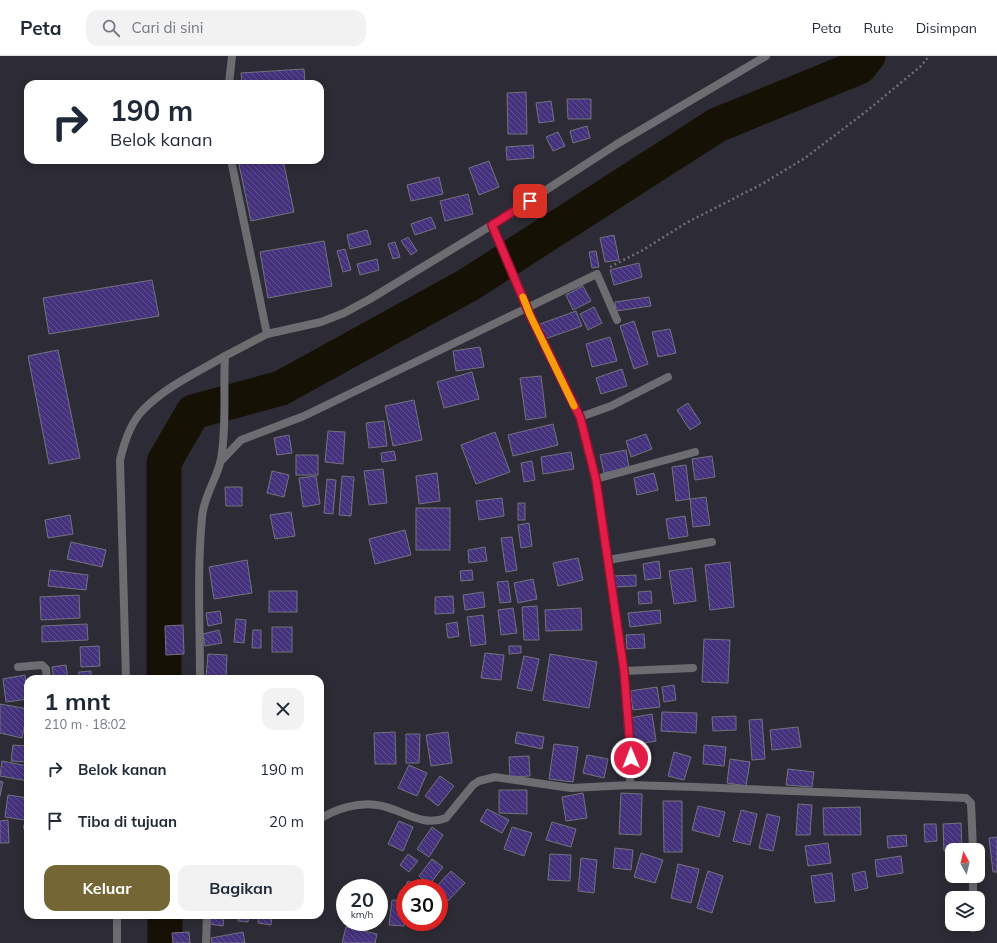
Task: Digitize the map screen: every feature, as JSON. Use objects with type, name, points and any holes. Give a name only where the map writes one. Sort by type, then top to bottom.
[{"type":"street","points":[[229,80],[232,56]]},
{"type":"street","points":[[126,675],[120,460],[128,432],[142,411],[166,391],[225,356],[267,334],[321,322],[344,313],[493,228],[617,144],[766,56]]},
{"type":"street","points":[[232,164],[267,334]]},
{"type":"street","points":[[493,228],[522,295],[526,308],[580,417],[596,480],[624,671],[631,745],[630,786]]},
{"type":"street","points":[[221,461],[241,440],[304,416],[597,274],[617,320]]},
{"type":"street","points":[[200,675],[200,551],[202,515],[206,496],[221,461],[224,432],[225,356]]},
{"type":"street","points":[[580,417],[611,406],[668,377]]},
{"type":"street","points":[[596,480],[695,452]]},
{"type":"street","points":[[608,560],[712,542]]},
{"type":"street","points":[[18,667],[42,665],[46,669],[47,675]]},
{"type":"street","points":[[624,671],[693,668]]},
{"type":"street","points":[[324,816],[351,806],[377,805],[423,820],[439,820],[446,818],[473,785],[479,781],[495,777],[571,788],[695,786],[966,798],[971,803],[973,843]]},
{"type":"street","points":[[117,919],[117,943]]},
{"type":"street","points":[[206,943],[207,919]]},
{"type":"path","points":[[597,274],[643,250],[686,223],[762,184],[805,158],[868,110],[921,66],[929,56]]},
{"type":"building","points":[[304,69],[305,80],[242,80],[241,73]]},
{"type":"building","points":[[526,92],[527,134],[508,134],[507,93]]},
{"type":"building","points":[[567,99],[591,99],[591,119],[568,119]]},
{"type":"building","points":[[551,101],[554,121],[539,123],[536,103]]},
{"type":"building","points":[[587,126],[590,138],[573,143],[570,131]]},
{"type":"building","points":[[558,132],[565,146],[553,151],[546,137]]},
{"type":"building","points":[[533,145],[534,158],[507,160],[506,147]]},
{"type":"building","points":[[489,161],[499,187],[479,195],[469,168]]},
{"type":"building","points":[[239,164],[284,164],[294,212],[251,221]]},
{"type":"building","points":[[439,177],[443,194],[411,201],[407,185]]},
{"type":"building","points":[[468,194],[473,214],[445,221],[440,201]]},
{"type":"building","points":[[431,217],[436,228],[415,235],[411,224]]},
{"type":"building","points":[[367,230],[371,244],[350,249],[347,235]]},
{"type":"building","points":[[614,235],[619,260],[605,262],[600,238]]},
{"type":"building","points":[[408,237],[417,251],[411,255],[401,241]]},
{"type":"building","points":[[324,241],[332,286],[268,298],[260,252]]},
{"type":"building","points":[[395,242],[400,257],[393,259],[388,244]]},
{"type":"building","points":[[345,249],[351,270],[343,272],[337,251]]},
{"type":"building","points":[[596,251],[599,267],[592,268],[589,252]]},
{"type":"building","points":[[377,259],[379,270],[360,275],[357,264]]},
{"type":"building","points":[[639,263],[642,277],[614,285],[610,270]]},
{"type":"building","points":[[152,280],[159,316],[49,334],[43,298]]},
{"type":"building","points":[[583,286],[591,301],[573,310],[566,295]]},
{"type":"building","points":[[649,297],[651,306],[616,311],[615,302]]},
{"type":"building","points":[[594,307],[602,323],[588,330],[580,314]]},
{"type":"building","points":[[576,311],[582,326],[545,339],[540,324]]},
{"type":"building","points":[[634,321],[648,364],[634,369],[620,326]]},
{"type":"building","points":[[670,329],[676,353],[658,357],[652,332]]},
{"type":"building","points":[[610,337],[617,361],[592,367],[586,344]]},
{"type":"building","points":[[480,347],[484,367],[456,371],[453,351]]},
{"type":"building","points":[[58,350],[80,458],[49,464],[28,356]]},
{"type":"building","points":[[622,369],[627,386],[601,394],[596,378]]},
{"type":"building","points":[[472,372],[479,399],[444,408],[437,382]]},
{"type":"building","points":[[541,376],[546,417],[526,420],[520,378]]},
{"type":"building","points":[[414,400],[422,440],[393,446],[385,406]]},
{"type":"building","points":[[688,403],[701,423],[690,430],[677,410]]},
{"type":"building","points":[[384,421],[387,446],[369,448],[366,423]]},
{"type":"building","points":[[553,424],[558,445],[513,456],[508,435]]},
{"type":"building","points":[[328,431],[345,432],[343,464],[325,462]]},
{"type":"building","points":[[495,432],[510,472],[476,484],[461,445]]},
{"type":"building","points":[[646,434],[652,449],[631,457],[626,441]]},
{"type":"building","points":[[289,435],[292,453],[277,455],[274,438]]},
{"type":"building","points":[[626,450],[629,468],[604,473],[600,455]]},
{"type":"building","points":[[394,451],[396,460],[382,462],[381,453]]},
{"type":"building","points":[[571,452],[574,469],[543,474],[541,457]]},
{"type":"building","points":[[296,455],[318,455],[318,475],[296,475]]},
{"type":"building","points":[[712,456],[715,477],[695,480],[692,459]]},
{"type":"building","points":[[532,461],[535,480],[524,482],[521,463]]},
{"type":"building","points":[[686,465],[690,499],[676,501],[672,467]]},
{"type":"building","points":[[383,469],[387,503],[369,505],[364,471]]},
{"type":"building","points":[[272,471],[289,475],[284,497],[267,493]]},
{"type":"building","points":[[437,473],[440,501],[419,504],[416,476]]},
{"type":"building","points":[[654,473],[658,490],[637,495],[634,478]]},
{"type":"building","points":[[316,476],[320,504],[303,507],[299,478]]},
{"type":"building","points":[[342,476],[354,477],[351,516],[339,515]]},
{"type":"building","points":[[327,479],[336,480],[333,514],[324,513]]},
{"type":"building","points":[[225,487],[242,487],[242,506],[226,506]]},
{"type":"building","points":[[706,497],[710,525],[693,527],[690,499]]},
{"type":"building","points":[[502,498],[504,516],[479,520],[476,501]]},
{"type":"building","points":[[518,503],[525,503],[525,520],[518,520]]},
{"type":"building","points":[[416,508],[450,508],[450,550],[416,550]]},
{"type":"building","points":[[291,512],[295,536],[275,539],[270,515]]},
{"type":"building","points":[[70,515],[73,534],[48,538],[45,520]]},
{"type":"building","points":[[685,516],[688,536],[669,539],[666,519]]},
{"type":"building","points":[[529,523],[532,546],[521,548],[518,525]]},
{"type":"building","points":[[405,530],[411,555],[375,564],[369,539]]},
{"type":"building","points":[[512,537],[517,570],[506,572],[501,538]]},
{"type":"building","points":[[71,542],[106,550],[102,567],[67,559]]},
{"type":"building","points":[[485,547],[487,561],[469,563],[468,550]]},
{"type":"building","points":[[578,558],[583,580],[558,586],[553,563]]},
{"type":"building","points":[[247,560],[252,593],[214,599],[209,567]]},
{"type":"building","points":[[659,561],[661,578],[645,580],[643,564]]},
{"type":"building","points":[[730,562],[734,607],[710,610],[705,565]]},
{"type":"building","points":[[692,568],[696,601],[674,604],[669,571]]},
{"type":"building","points":[[50,570],[88,575],[86,590],[48,586]]},
{"type":"building","points":[[472,570],[473,580],[461,581],[460,571]]},
{"type":"building","points":[[636,575],[636,586],[613,587],[613,576]]},
{"type":"building","points":[[533,579],[537,599],[518,603],[514,583]]},
{"type":"building","points":[[508,581],[511,602],[500,603],[497,582]]},
{"type":"building","points":[[269,591],[297,591],[297,612],[269,612]]},
{"type":"building","points":[[651,591],[652,603],[639,604],[638,592]]},
{"type":"building","points":[[483,592],[485,607],[465,610],[463,595]]},
{"type":"building","points":[[79,595],[80,618],[41,620],[40,597]]},
{"type":"building","points":[[453,596],[454,613],[435,614],[435,597]]},
{"type":"building","points":[[537,606],[539,640],[524,640],[522,607]]},
{"type":"building","points":[[513,608],[517,633],[501,635],[498,610]]},
{"type":"building","points":[[581,608],[582,630],[546,631],[545,610]]},
{"type":"building","points":[[660,610],[661,623],[630,627],[628,613]]},
{"type":"building","points":[[220,611],[222,623],[208,626],[206,613]]},
{"type":"building","points":[[483,615],[486,644],[471,646],[467,617]]},
{"type":"building","points":[[236,619],[246,620],[244,643],[234,642]]},
{"type":"building","points":[[457,622],[459,636],[448,638],[446,624]]},
{"type":"building","points":[[87,624],[88,640],[42,642],[42,626]]},
{"type":"building","points":[[183,625],[184,654],[166,655],[165,626]]},
{"type":"building","points":[[272,627],[292,627],[292,652],[272,652]]},
{"type":"building","points":[[219,630],[222,643],[205,646],[203,634]]},
{"type":"building","points":[[253,630],[261,630],[261,648],[252,648]]},
{"type":"building","points":[[644,634],[645,648],[627,649],[626,635]]},
{"type":"building","points":[[704,639],[730,640],[728,683],[702,682]]},
{"type":"building","points":[[99,646],[100,666],[81,667],[80,647]]},
{"type":"building","points":[[509,646],[521,646],[521,653],[509,654]]},
{"type":"building","points":[[485,653],[504,655],[501,680],[481,678]]},
{"type":"building","points":[[208,654],[227,655],[226,675],[206,675]]},
{"type":"building","points":[[550,654],[597,662],[589,708],[543,700]]},
{"type":"building","points":[[524,656],[539,659],[532,691],[517,688]]},
{"type":"building","points":[[66,665],[67,675],[53,675],[52,667]]},
{"type":"building","points":[[91,671],[91,675],[79,675],[79,672]]},
{"type":"building","points":[[24,675],[24,700],[6,702],[3,679]]},
{"type":"building","points":[[674,685],[676,700],[664,702],[662,687]]},
{"type":"building","points":[[657,687],[660,707],[633,710],[630,691]]},
{"type":"building","points":[[0,704],[24,708],[24,728],[22,738],[0,733]]},
{"type":"building","points":[[662,712],[697,713],[696,733],[661,731]]},
{"type":"building","points":[[652,714],[656,741],[634,745],[630,718]]},
{"type":"building","points":[[736,716],[736,730],[713,731],[712,717]]},
{"type":"building","points":[[762,719],[765,759],[752,760],[749,720]]},
{"type":"building","points":[[798,727],[801,747],[772,750],[770,730]]},
{"type":"building","points":[[395,732],[396,764],[375,764],[374,733]]},
{"type":"building","points":[[448,732],[452,763],[431,766],[426,735]]},
{"type":"building","points":[[517,732],[544,737],[542,749],[515,743]]},
{"type":"building","points":[[406,734],[420,734],[419,763],[406,763]]},
{"type":"building","points":[[554,744],[578,747],[573,782],[549,779]]},
{"type":"building","points":[[13,745],[24,746],[24,762],[11,761]]},
{"type":"building","points":[[704,745],[726,747],[724,766],[703,764]]},
{"type":"building","points":[[674,752],[691,757],[684,780],[668,776]]},
{"type":"building","points":[[587,755],[608,759],[604,778],[583,773]]},
{"type":"building","points":[[529,756],[530,776],[510,777],[509,757]]},
{"type":"building","points":[[730,759],[750,762],[746,786],[727,783]]},
{"type":"building","points":[[2,761],[24,765],[24,780],[0,776]]},
{"type":"building","points":[[409,765],[427,773],[417,796],[398,788]]},
{"type":"building","points":[[788,769],[814,772],[812,787],[786,785]]},
{"type":"building","points":[[440,776],[454,786],[438,806],[425,796]]},
{"type":"building","points":[[0,781],[3,782],[0,796]]},
{"type":"building","points":[[499,790],[527,790],[527,814],[499,813]]},
{"type":"building","points":[[583,793],[587,818],[566,821],[562,797]]},
{"type":"building","points":[[621,793],[642,794],[641,835],[619,834]]},
{"type":"building","points":[[8,795],[24,797],[24,820],[5,817]]},
{"type":"building","points":[[663,801],[682,801],[682,852],[664,852]]},
{"type":"building","points":[[798,804],[812,805],[810,835],[796,835]]},
{"type":"building","points":[[698,806],[725,812],[719,837],[692,830]]},
{"type":"building","points":[[860,807],[861,835],[824,835],[823,808]]},
{"type":"building","points":[[487,809],[509,820],[502,833],[480,821]]},
{"type":"building","points":[[741,810],[757,814],[750,845],[733,841]]},
{"type":"building","points":[[767,814],[780,817],[773,851],[759,848]]},
{"type":"building","points":[[8,820],[9,843],[0,843],[0,821]]},
{"type":"building","points":[[399,821],[413,827],[403,851],[388,844]]},
{"type":"building","points":[[552,822],[576,829],[571,847],[546,840]]},
{"type":"building","points":[[961,823],[962,843],[945,843],[945,851],[944,851],[943,824]]},
{"type":"building","points":[[924,824],[936,824],[937,841],[925,842]]},
{"type":"building","points":[[432,827],[443,835],[429,857],[417,849]]},
{"type":"building","points":[[512,827],[532,833],[524,856],[504,849]]},
{"type":"building","points":[[906,835],[907,846],[888,848],[887,836]]},
{"type":"building","points":[[997,837],[997,872],[993,872],[989,838]]},
{"type":"building","points":[[828,843],[831,863],[808,866],[805,846]]},
{"type":"building","points":[[615,848],[633,850],[631,870],[613,868]]},
{"type":"building","points":[[641,853],[663,860],[655,883],[634,877]]},
{"type":"building","points":[[408,854],[418,861],[409,872],[400,865]]},
{"type":"building","points":[[550,854],[571,855],[570,881],[548,880]]},
{"type":"building","points":[[901,856],[903,873],[877,877],[875,860]]},
{"type":"building","points":[[581,858],[597,860],[594,893],[578,891]]},
{"type":"building","points":[[432,859],[443,867],[434,879],[423,879],[419,876]]},
{"type":"building","points":[[678,864],[699,869],[691,903],[671,898]]},
{"type":"building","points":[[451,871],[465,883],[448,901],[448,879],[443,879]]},
{"type":"building","points":[[708,871],[723,876],[712,913],[697,908]]},
{"type":"building","points":[[865,871],[868,888],[855,891],[852,874]]},
{"type":"building","points":[[832,873],[835,901],[815,903],[811,876]]},
{"type":"building","points":[[392,900],[396,900],[396,925],[389,925]]},
{"type":"building","points":[[210,919],[224,919],[223,926],[209,924]]},
{"type":"building","points":[[238,919],[248,919],[248,922],[238,921]]},
{"type":"building","points":[[258,919],[272,919],[271,925],[258,923]]},
{"type":"building","points":[[345,931],[364,931],[377,934],[375,943],[342,943]]},
{"type":"building","points":[[189,932],[190,943],[173,943],[172,933]]},
{"type":"building","points":[[243,932],[245,943],[212,943],[211,938]]},
{"type":"waterway","points":[[164,675],[164,462],[193,412],[281,388],[468,285],[717,125],[859,67],[868,56]]},
{"type":"waterway","points":[[165,919],[165,943]]},
{"type":"slow traffic","points":[[523,297],[526,308],[574,406]]},
{"type":"route","points":[[530,201],[492,225],[522,295],[526,308],[580,417],[596,480],[608,560],[624,671],[631,758]]}]
